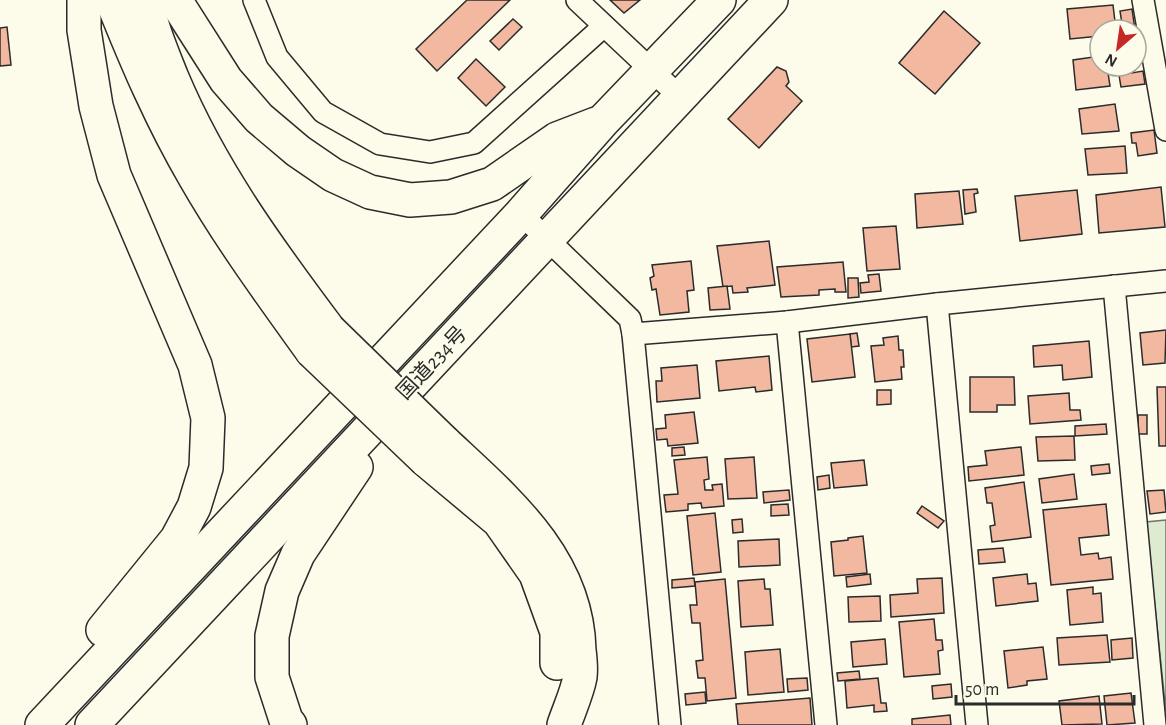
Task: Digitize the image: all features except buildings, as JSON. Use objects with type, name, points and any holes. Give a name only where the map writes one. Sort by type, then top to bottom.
[{"type":"highway","points":[[37,725],[102,632],[177,539],[194,507],[206,468],[208,418],[195,365],[114,175],[96,106],[84,30],[84,0]]},
{"type":"highway","points":[[112,0],[141,72],[194,176],[249,263],[320,341],[435,451],[499,521],[536,574],[557,632],[558,678],[542,725]]},
{"type":"highway","points":[[146,0],[149,17],[162,53],[194,128],[240,207],[267,246],[320,341]]},
{"type":"highway","points":[[175,0],[226,80],[259,118],[298,151],[333,175],[370,192],[411,200],[451,197],[492,184],[557,140],[603,121]]},
{"type":"highway","name":"国道234号","points":[[42,725],[521,214],[603,121],[719,0]]},
{"type":"highway","name":"国道234号","points":[[92,725],[771,0]]},
{"type":"highway","points":[[290,725],[286,720],[272,676],[272,636],[282,591],[298,554],[347,482],[391,406]]},
{"type":"highway","points":[[435,451],[505,499],[542,541],[562,577],[579,626],[580,676],[564,725]]},
{"type":"street","points":[[254,0],[277,57],[323,112],[380,144],[430,152],[474,143],[604,26]]},
{"type":"street","points":[[577,0],[681,98]]},
{"type":"street","points":[[1143,0],[1166,130]]},
{"type":"street","points":[[521,214],[630,319],[670,725]]},
{"type":"street","points":[[633,334],[787,322],[1166,281]]},
{"type":"street","points":[[1114,286],[1155,725]]},
{"type":"street","points":[[937,304],[977,725]]},
{"type":"street","points":[[787,322],[826,725]]},
{"type":"green space","points":[[1166,520],[1166,712],[1146,522]]}]
